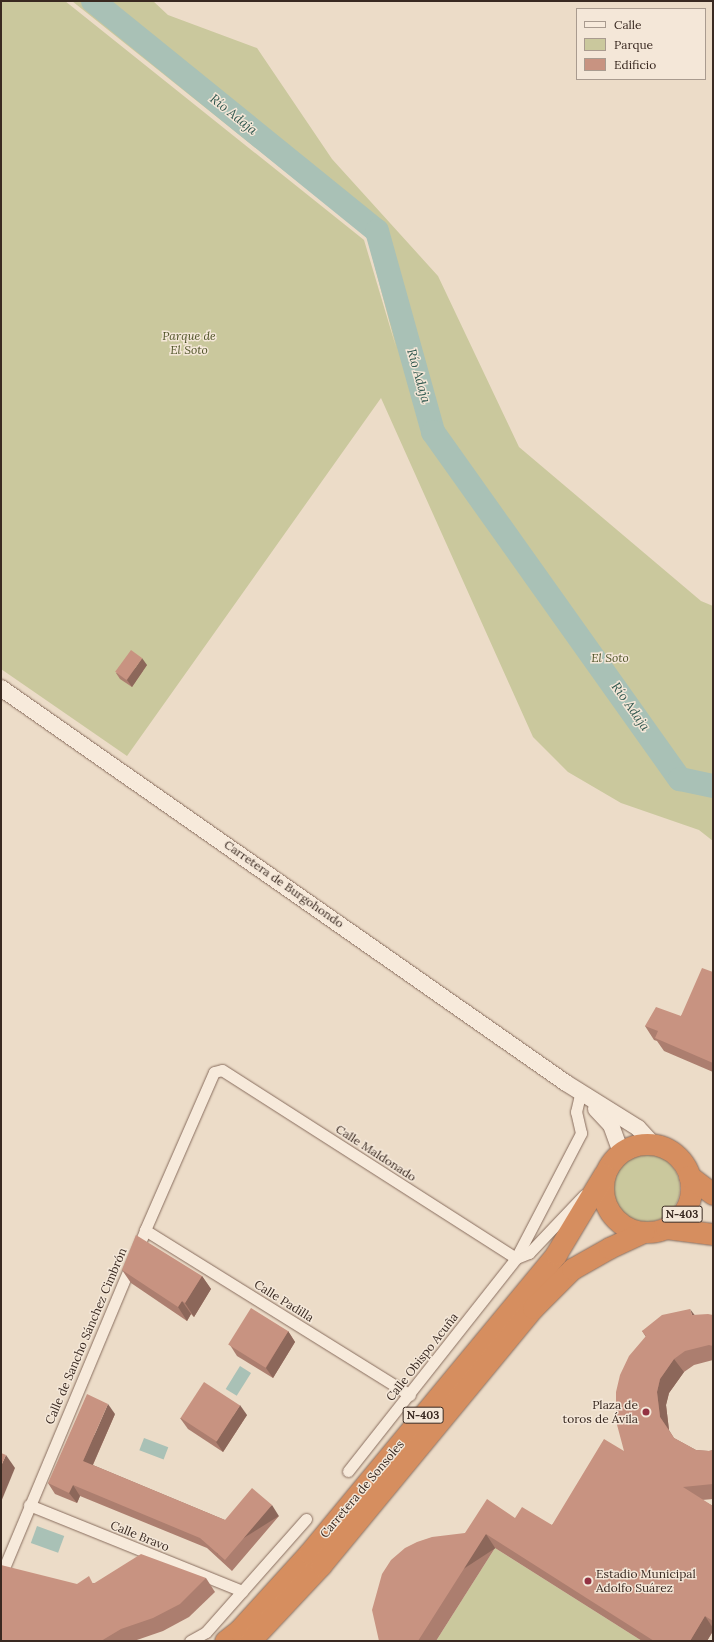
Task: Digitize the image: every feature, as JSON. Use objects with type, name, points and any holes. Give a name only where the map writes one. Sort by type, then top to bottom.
[{"type":"highway","name":"N-403","points":[[653,1144],[665,1148],[676,1155],[689,1176],[691,1191],[687,1206],[679,1218],[666,1228],[644,1232],[630,1229],[618,1222],[608,1210],[603,1197],[602,1178],[611,1162],[621,1152],[631,1146],[653,1144]]},
{"type":"highway","points":[[689,1176],[713,1194]]},
{"type":"highway","name":"Carretera de Sonsoles","points":[[225,1641],[239,1630],[309,1553],[556,1254],[602,1178]]},
{"type":"highway","points":[[666,1228],[713,1234]]},
{"type":"highway","name":"Carretera de Sonsoles","points":[[250,1641],[321,1565],[533,1308],[572,1269],[644,1232]]},
{"type":"main road","name":"Carretera de Burgohondo","points":[[1,688],[566,1083],[638,1128],[653,1144]]},
{"type":"main road","name":"Carretera de Burgohondo","points":[[566,1083],[611,1125],[621,1152]]},
{"type":"street","name":"Calle de Sancho Sánchez Cimbrón","points":[[1,1575],[145,1230],[214,1072],[222,1070]]},
{"type":"street","name":"Calle Maldonado","points":[[222,1070],[516,1258]]},
{"type":"street","name":"Calle Obispo Acuña","points":[[348,1471],[410,1395],[516,1258],[581,1133],[576,1112],[580,1096]]},
{"type":"street","name":"Calle Obispo Acuña","points":[[516,1258],[529,1253],[569,1208],[602,1178]]},
{"type":"street","name":"Calle Padilla","points":[[145,1230],[410,1395]]},
{"type":"street","name":"Calle Bravo","points":[[29,1505],[242,1591]]},
{"type":"street","points":[[190,1641],[206,1632],[306,1519]]},
{"type":"green space","name":"Parque de El Soto","points":[[1,1],[65,1],[364,240],[396,347],[367,237],[72,1],[153,1],[168,15],[257,48],[332,159],[438,276],[519,447],[701,601],[713,606],[713,841],[699,830],[621,803],[568,772],[533,737],[381,398],[127,756],[1,669]]},
{"type":"green space","points":[[646,1154],[659,1157],[670,1164],[677,1175],[680,1188],[677,1201],[670,1212],[659,1219],[646,1222],[633,1219],[622,1212],[615,1201],[612,1188],[615,1175],[622,1164],[633,1157]]},
{"type":"green space","points":[[495,1548],[642,1641],[436,1641]]},
{"type":"shaded area","points":[[240,1366],[251,1373],[237,1396],[226,1389]]},
{"type":"shaded area","points":[[144,1438],[168,1447],[164,1459],[139,1450]]},
{"type":"shaded area","points":[[37,1526],[64,1536],[58,1553],[31,1543]]},
{"type":"building","points":[[131,650],[142,658],[126,680],[115,672]]},
{"type":"building","points":[[702,968],[713,972],[713,1063],[655,1038],[658,1031],[645,1026],[656,1007],[681,1016]]},
{"type":"building","points":[[136,1235],[202,1276],[185,1303],[182,1301],[178,1307],[122,1270]]},
{"type":"building","points":[[251,1308],[288,1331],[266,1368],[228,1344]]},
{"type":"building","points":[[690,1309],[692,1315],[713,1315],[713,1346],[709,1345],[685,1351],[674,1359],[660,1379],[657,1392],[660,1417],[674,1438],[696,1450],[713,1450],[713,1484],[683,1487],[713,1506],[713,1621],[705,1616],[690,1641],[654,1641],[486,1534],[418,1641],[379,1641],[372,1610],[382,1574],[391,1560],[405,1548],[432,1537],[465,1533],[487,1499],[515,1518],[522,1507],[552,1525],[604,1439],[624,1451],[616,1421],[616,1392],[620,1375],[629,1356],[646,1336],[642,1331],[662,1315]]},
{"type":"building","points":[[204,1382],[240,1405],[217,1441],[181,1418]]},
{"type":"building","points":[[87,1394],[108,1404],[83,1461],[225,1520],[252,1488],[272,1505],[225,1560],[200,1538],[73,1485],[69,1493],[48,1483]]},
{"type":"building","points":[[1,1453],[6,1455],[1,1466]]},
{"type":"building","points":[[141,1554],[206,1578],[180,1604],[153,1618],[121,1629],[101,1641],[1,1641],[1,1565],[77,1584],[89,1576],[93,1584]]},
{"type":"waterway","name":"Río Adaja","points":[[93,1],[377,231],[433,432],[680,779],[713,786]]},
{"type":"place","name":"Plaza de toros de Ávila","points":[[646,1412]]},
{"type":"place","name":"Estadio Municipal Adolfo Suárez","points":[[588,1581]]},
{"type":"park label","name":"El Soto","points":[[610,658]]}]
